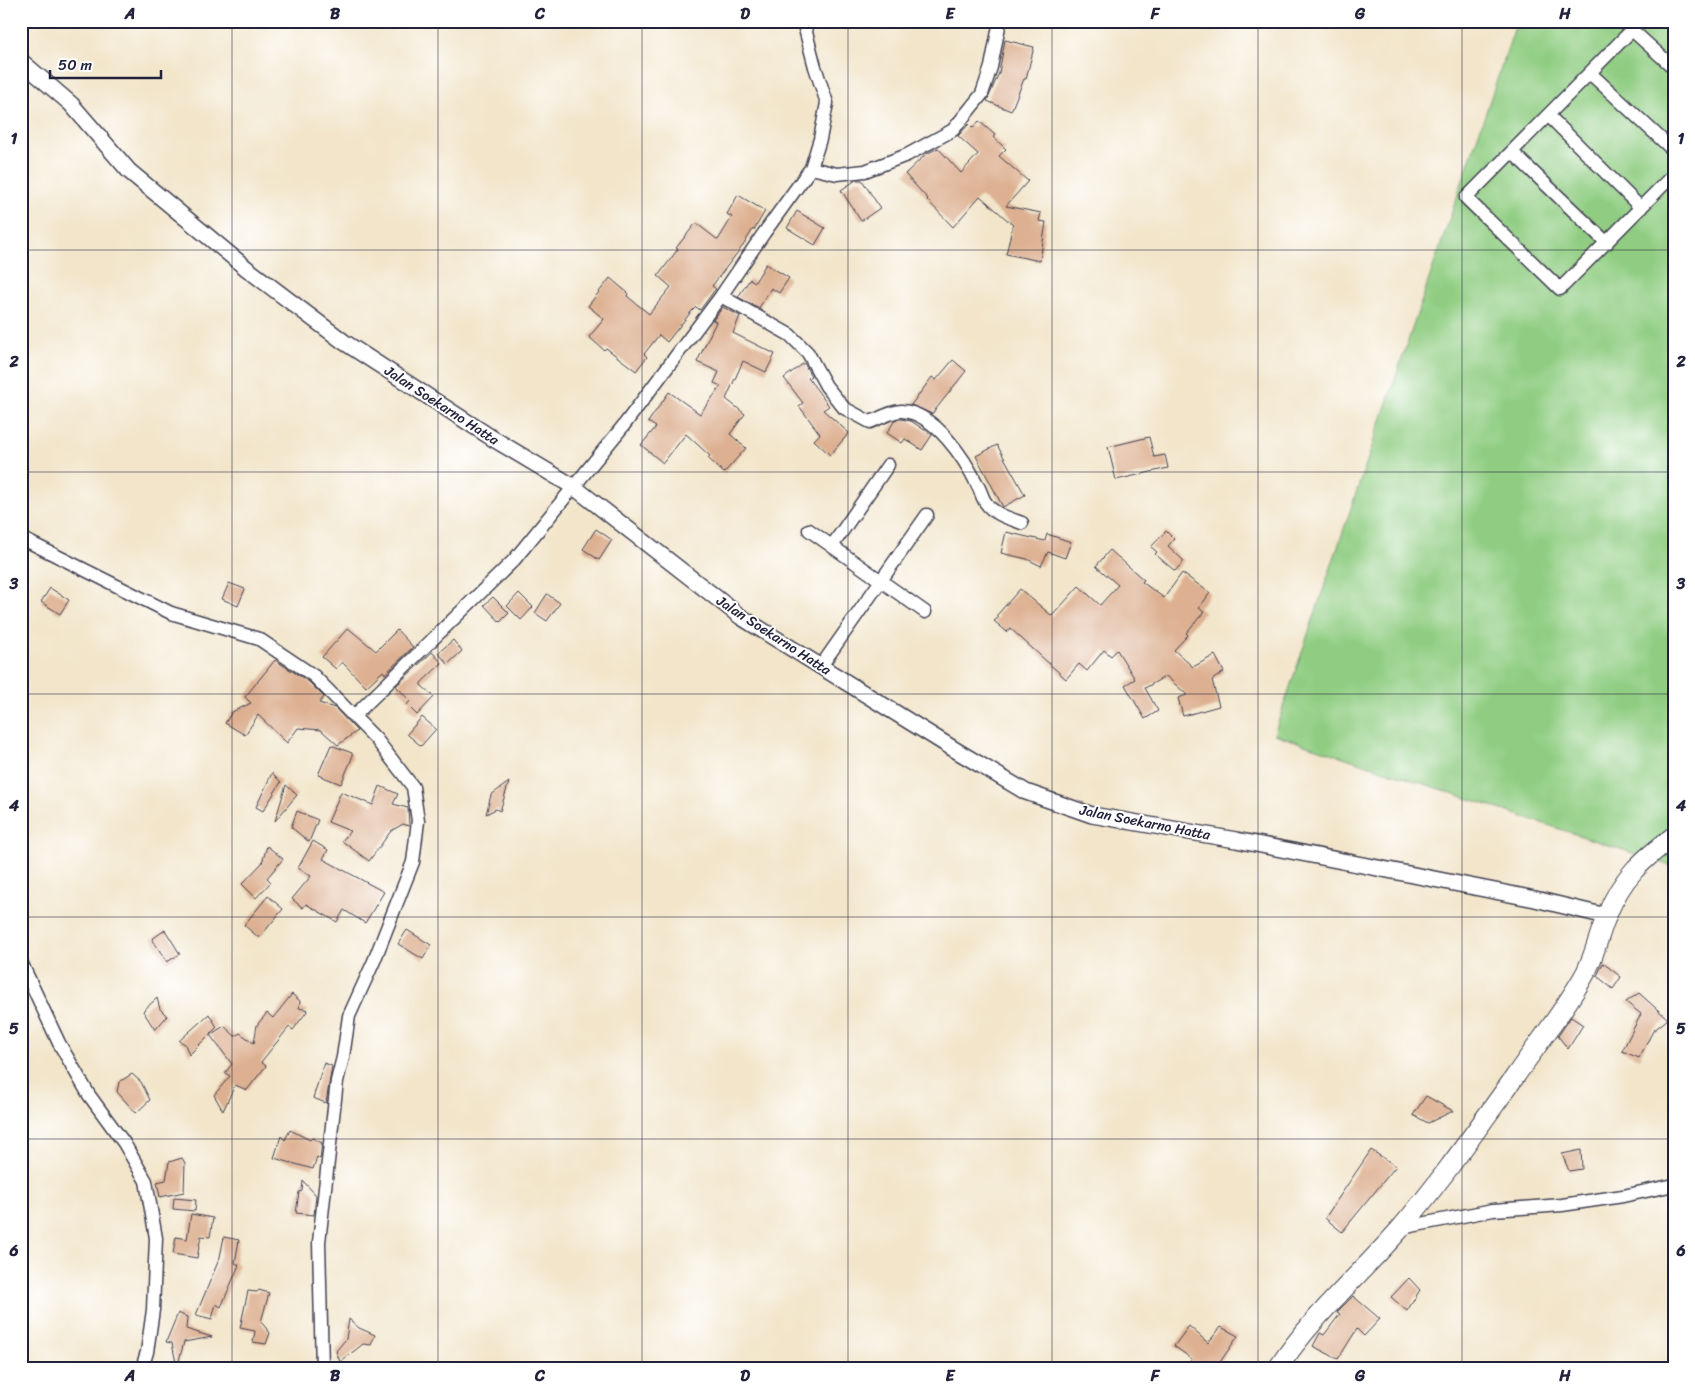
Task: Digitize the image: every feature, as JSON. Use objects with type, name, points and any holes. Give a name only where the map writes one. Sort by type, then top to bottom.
[{"type":"main road","points":[[1278,1368],[1310,1327],[1401,1228],[1469,1140],[1556,1019],[1586,972],[1606,916],[1619,888],[1631,872],[1656,849],[1674,836]]},
{"type":"street","points":[[354,716],[514,560],[624,425],[721,296],[811,168],[820,139],[827,103],[803,21]]},
{"type":"street","points":[[811,168],[837,174],[866,172],[907,155],[953,130],[982,94],[992,67],[1000,21]]},
{"type":"street","points":[[1674,68],[1632,30],[1466,198],[1560,289],[1674,174]]},
{"type":"street","name":"Jalan Soekarno Hatta","points":[[21,61],[71,104],[129,171],[246,268],[344,342],[492,438],[574,487],[741,617],[1026,792],[1092,815],[1236,840],[1535,899],[1606,916]]},
{"type":"street","points":[[1590,73],[1674,151]]},
{"type":"street","points":[[1548,115],[1641,208]]},
{"type":"street","points":[[1512,152],[1607,243]]},
{"type":"street","points":[[721,296],[790,336],[808,353],[826,386],[844,408],[870,422],[901,410],[921,416],[938,428],[964,462],[978,485],[986,504],[1004,517],[1022,523]]},
{"type":"street","points":[[832,546],[888,465]]},
{"type":"street","points":[[821,666],[927,515]]},
{"type":"street","points":[[809,530],[925,612]]},
{"type":"street","points":[[21,538],[171,613],[259,639],[314,676],[376,739],[413,787],[418,821],[413,862],[374,961],[349,1016],[344,1057],[337,1080],[319,1242],[322,1368]]},
{"type":"street","points":[[21,962],[59,1043],[89,1095],[124,1143],[146,1181],[156,1238],[153,1310],[147,1352],[142,1368]]},
{"type":"street","points":[[1401,1228],[1493,1210],[1562,1205],[1623,1196],[1674,1185]]},
{"type":"green space","points":[[1517,21],[1674,21],[1674,867],[1274,734]]},
{"type":"building","points":[[1005,40],[1034,47],[1026,79],[1024,79],[1011,111],[987,101],[999,73]]},
{"type":"building","points":[[979,121],[995,135],[993,137],[1006,149],[999,156],[1028,181],[1006,206],[1041,213],[1039,221],[1046,222],[1040,261],[1006,254],[1013,225],[980,196],[953,227],[905,174],[926,154],[938,148],[961,173],[978,154],[958,136],[969,124],[973,128]]},
{"type":"building","points":[[856,180],[862,180],[880,208],[861,221],[841,190]]},
{"type":"building","points":[[738,195],[765,211],[754,230],[712,286],[716,289],[700,310],[696,307],[691,312],[667,342],[659,335],[644,354],[647,357],[636,371],[606,348],[604,350],[589,337],[604,319],[588,306],[610,278],[628,293],[627,296],[649,314],[671,287],[658,276],[678,249],[676,248],[696,223],[718,240],[732,217],[727,214]]},
{"type":"building","points":[[797,211],[825,228],[815,245],[787,228]]},
{"type":"building","points":[[766,264],[789,278],[779,293],[771,288],[759,308],[738,297],[750,279],[755,282]]},
{"type":"building","points":[[723,307],[740,316],[733,333],[775,354],[766,372],[743,361],[726,399],[745,414],[730,434],[746,448],[724,473],[708,458],[710,456],[686,434],[663,463],[641,445],[656,427],[648,422],[669,392],[700,414],[721,386],[714,383],[719,372],[697,362],[716,322],[713,320]]},
{"type":"building","points":[[953,360],[966,371],[932,414],[911,405],[932,377],[936,380]]},
{"type":"building","points":[[804,363],[811,376],[808,378],[829,406],[823,410],[849,433],[830,455],[814,440],[820,434],[799,406],[803,403],[784,378]]},
{"type":"building","points":[[895,420],[911,421],[932,435],[922,450],[905,439],[902,443],[887,433]]},
{"type":"building","points":[[1149,437],[1154,457],[1165,455],[1168,468],[1116,480],[1108,447]]},
{"type":"building","points":[[997,445],[1025,495],[1003,507],[976,456]]},
{"type":"building","points":[[596,529],[612,540],[599,560],[583,549]]},
{"type":"building","points":[[1166,531],[1174,539],[1168,546],[1184,561],[1175,571],[1155,554],[1157,552],[1151,547]]},
{"type":"building","points":[[1006,532],[1045,541],[1047,534],[1071,542],[1065,558],[1048,552],[1041,566],[1027,559],[1001,553]]},
{"type":"building","points":[[1110,550],[1144,580],[1142,582],[1164,598],[1182,573],[1210,593],[1199,608],[1204,612],[1186,633],[1188,635],[1174,650],[1193,667],[1215,655],[1224,672],[1212,680],[1219,706],[1183,716],[1178,698],[1187,695],[1166,676],[1145,688],[1158,711],[1145,719],[1125,685],[1135,679],[1117,650],[1111,656],[1104,650],[1087,671],[1079,664],[1066,679],[1010,628],[1007,632],[994,621],[1020,589],[1052,616],[1079,586],[1100,605],[1118,585],[1096,566]]},
{"type":"building","points":[[229,583],[245,589],[238,606],[222,599]]},
{"type":"building","points":[[50,588],[69,600],[60,614],[41,602]]},
{"type":"building","points":[[519,593],[533,607],[521,620],[507,606]]},
{"type":"building","points":[[547,594],[560,603],[547,621],[535,613]]},
{"type":"building","points":[[493,597],[509,613],[500,622],[484,605]]},
{"type":"building","points":[[348,628],[376,651],[397,630],[413,647],[385,674],[383,671],[366,687],[342,662],[336,669],[322,657]]},
{"type":"building","points":[[453,640],[462,651],[448,664],[438,653]]},
{"type":"building","points":[[432,652],[442,663],[421,685],[434,697],[417,715],[407,705],[410,701],[396,686]]},
{"type":"building","points":[[275,660],[309,682],[324,697],[319,703],[335,708],[357,731],[338,745],[321,730],[298,728],[287,743],[258,715],[245,735],[225,723],[232,712],[251,703],[245,697]]},
{"type":"building","points":[[422,717],[436,729],[421,746],[407,734]]},
{"type":"building","points":[[331,745],[352,753],[352,758],[341,784],[318,775]]},
{"type":"building","points":[[272,773],[281,782],[263,811],[256,807]]},
{"type":"building","points":[[509,782],[500,811],[496,809],[486,814],[491,795]]},
{"type":"building","points":[[286,785],[297,795],[275,821]]},
{"type":"building","points":[[380,786],[398,794],[393,804],[408,808],[409,826],[403,824],[391,831],[369,861],[342,841],[350,831],[328,822],[341,792],[373,805]]},
{"type":"building","points":[[297,811],[318,820],[309,842],[291,827]]},
{"type":"building","points":[[313,841],[328,850],[323,859],[384,892],[365,923],[344,910],[337,922],[306,904],[303,908],[292,899],[311,876],[298,868]]},
{"type":"building","points":[[267,846],[283,859],[267,878],[271,882],[256,898],[242,884],[262,863]]},
{"type":"building","points":[[268,896],[283,909],[259,938],[244,925]]},
{"type":"building","points":[[165,930],[180,954],[167,962],[152,939]]},
{"type":"building","points":[[407,930],[431,945],[423,959],[398,944]]},
{"type":"building","points":[[1603,963],[1621,977],[1613,989],[1597,976]]},
{"type":"building","points":[[1639,993],[1668,1019],[1653,1031],[1639,1058],[1622,1051],[1641,1014],[1626,1002]]},
{"type":"building","points":[[292,994],[300,1001],[299,1008],[308,1010],[293,1030],[289,1027],[261,1062],[266,1066],[247,1090],[235,1085],[223,1111],[214,1095],[230,1076],[225,1073],[232,1064],[210,1035],[224,1026],[235,1036],[240,1033],[254,1043],[257,1025],[267,1013],[273,1018]]},
{"type":"building","points":[[157,998],[160,1009],[167,1016],[155,1030],[143,1011]]},
{"type":"building","points":[[209,1014],[217,1027],[189,1055],[185,1044],[179,1041]]},
{"type":"building","points":[[1571,1017],[1583,1025],[1568,1049],[1558,1036]]},
{"type":"building","points":[[324,1063],[332,1066],[326,1103],[313,1098]]},
{"type":"building","points":[[132,1074],[141,1082],[150,1100],[136,1113],[117,1092],[119,1082]]},
{"type":"building","points":[[1426,1096],[1453,1111],[1428,1123],[1413,1115]]},
{"type":"building","points":[[290,1130],[310,1140],[312,1138],[322,1143],[320,1159],[317,1157],[313,1169],[274,1158],[281,1136],[285,1140]]},
{"type":"building","points":[[1371,1150],[1396,1166],[1342,1232],[1325,1218]]},
{"type":"building","points":[[1581,1150],[1582,1169],[1569,1171],[1562,1154]]},
{"type":"building","points":[[182,1158],[185,1163],[184,1192],[160,1197],[157,1182],[166,1180],[169,1162]]},
{"type":"building","points":[[303,1181],[316,1195],[314,1215],[296,1213],[299,1192],[302,1191]]},
{"type":"building","points":[[174,1198],[196,1200],[195,1211],[173,1209]]},
{"type":"building","points":[[191,1214],[213,1218],[210,1237],[201,1236],[197,1258],[173,1254],[176,1237],[187,1239]]},
{"type":"building","points":[[224,1237],[239,1240],[235,1263],[239,1265],[221,1307],[216,1304],[212,1319],[196,1315],[220,1257]]},
{"type":"building","points":[[1409,1278],[1420,1290],[1407,1311],[1391,1297]]},
{"type":"building","points":[[259,1290],[269,1293],[261,1322],[270,1333],[266,1344],[253,1342],[255,1331],[240,1328],[248,1291],[257,1292]]},
{"type":"building","points":[[1353,1296],[1380,1319],[1364,1336],[1357,1329],[1338,1359],[1313,1346],[1320,1333],[1324,1335],[1340,1314],[1337,1312]]},
{"type":"building","points":[[178,1313],[187,1317],[186,1329],[212,1337],[184,1342],[177,1368],[172,1343],[166,1342]]},
{"type":"building","points":[[349,1319],[359,1328],[375,1335],[371,1345],[363,1344],[340,1362],[336,1351],[346,1339]]},
{"type":"building","points":[[1189,1326],[1208,1343],[1221,1327],[1238,1336],[1216,1368],[1185,1368],[1192,1359],[1174,1346]]}]
